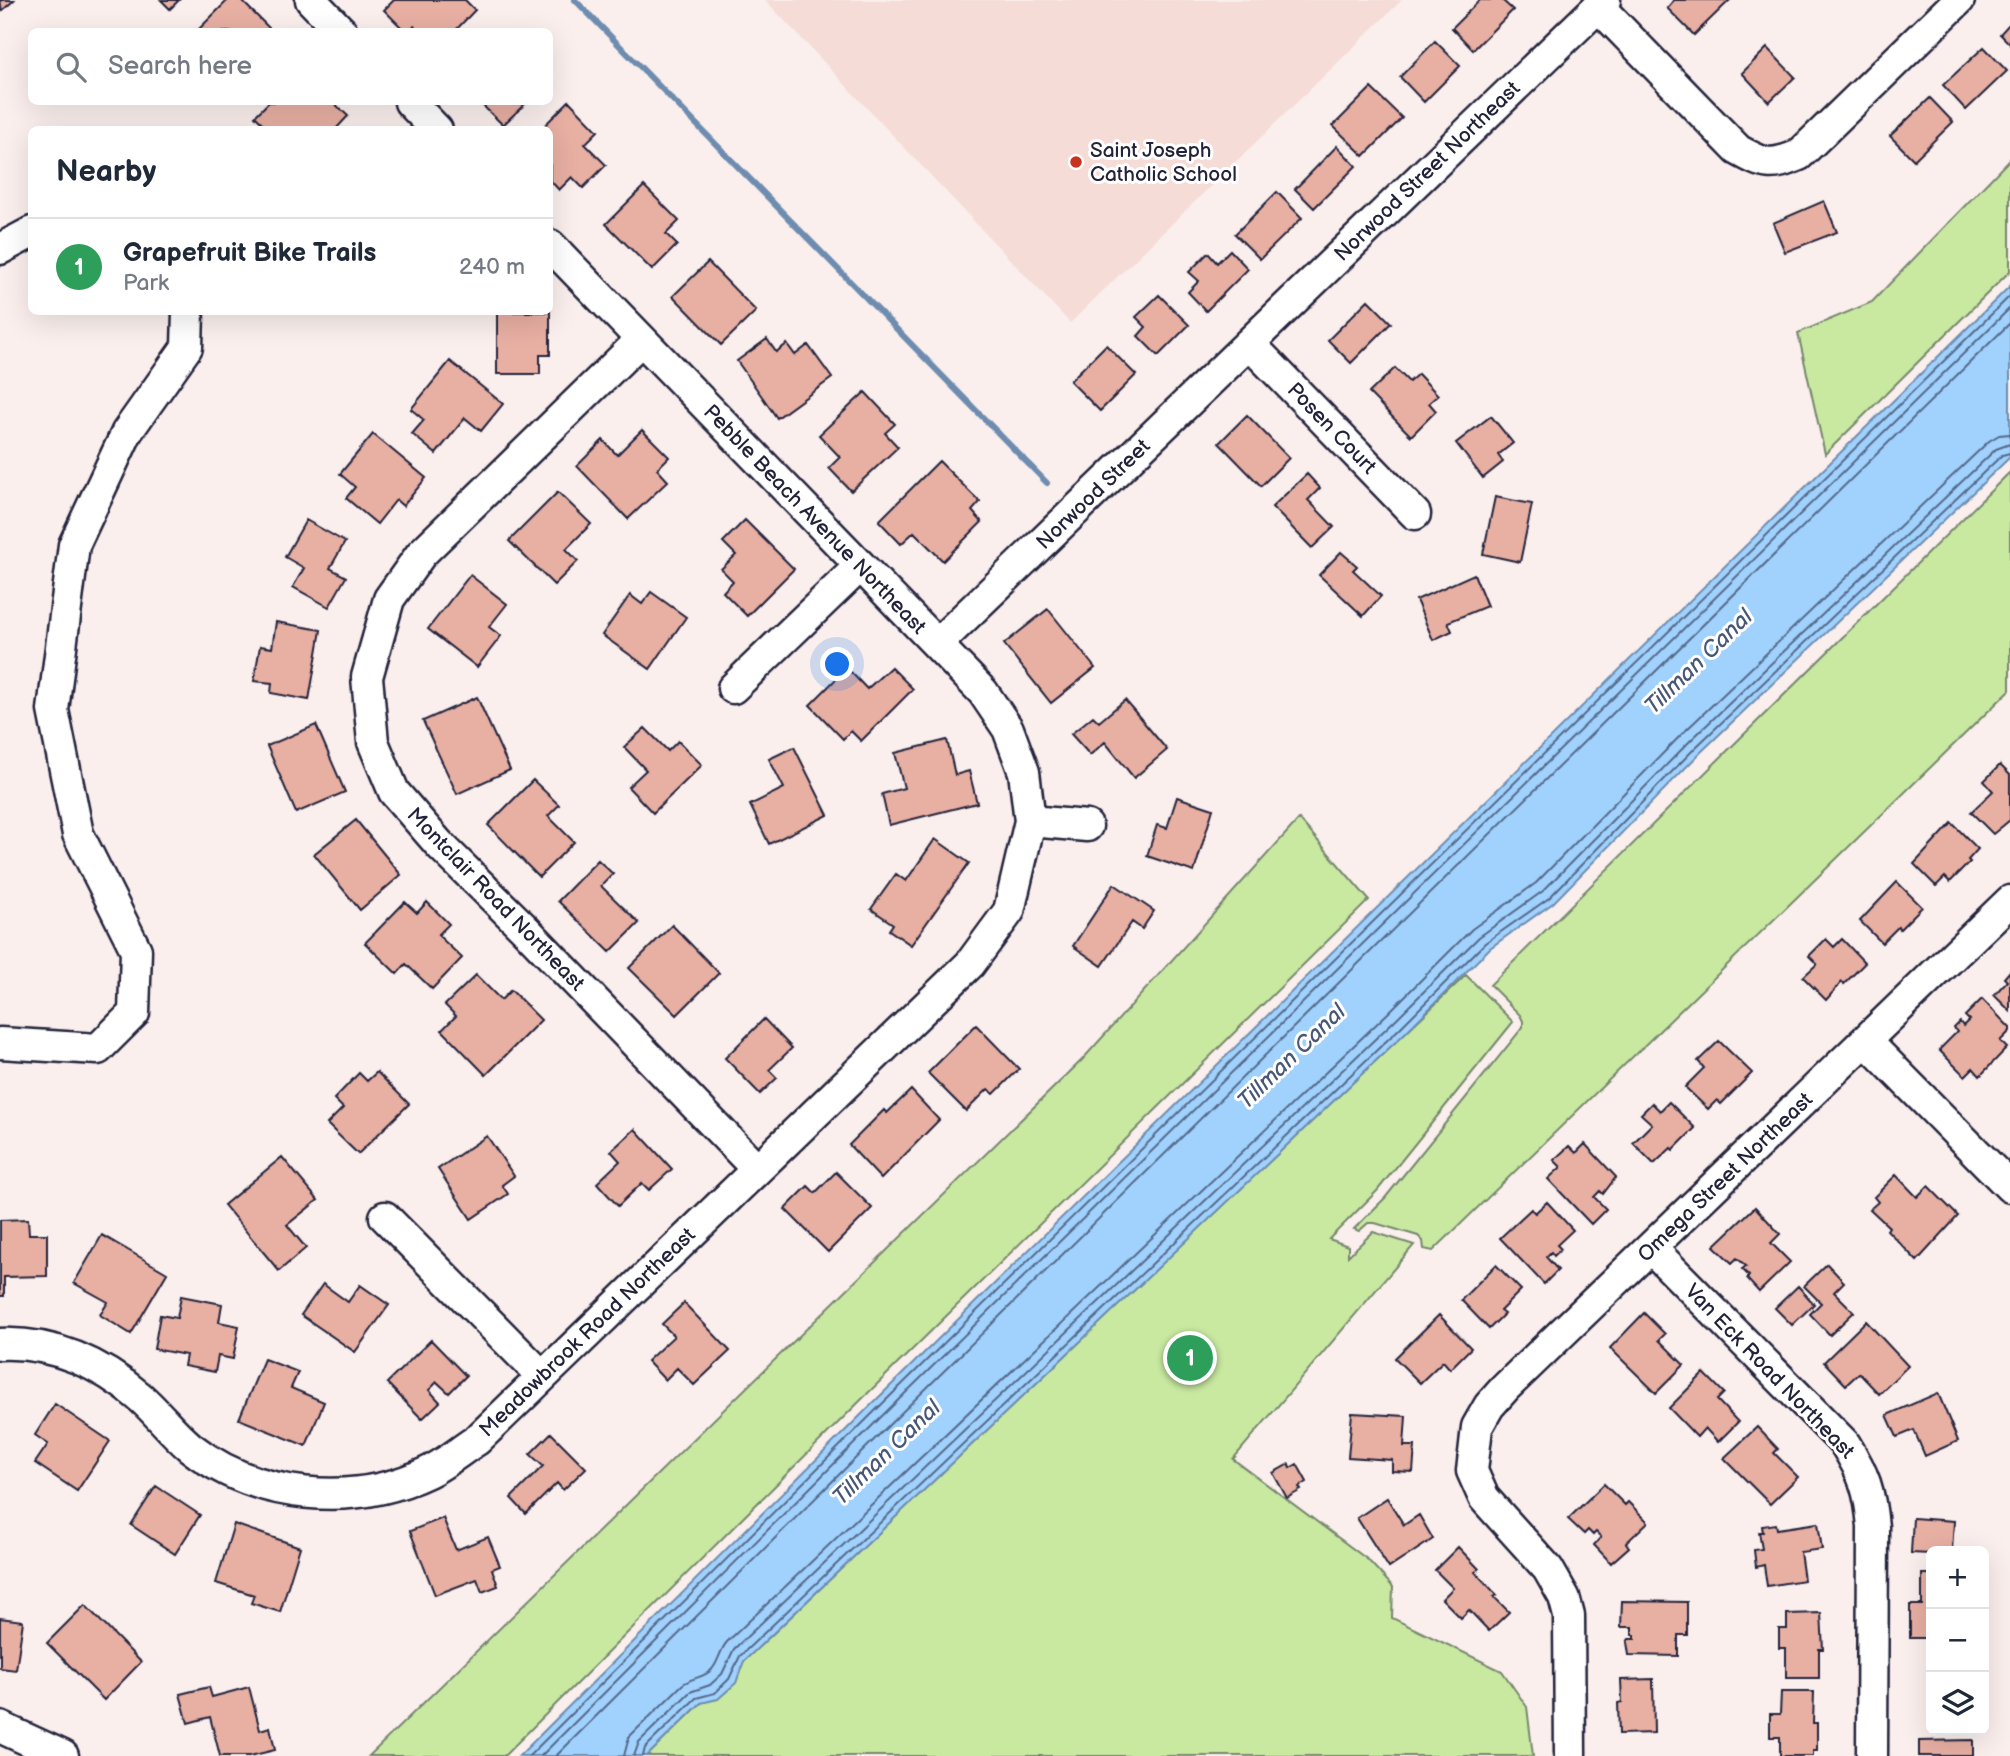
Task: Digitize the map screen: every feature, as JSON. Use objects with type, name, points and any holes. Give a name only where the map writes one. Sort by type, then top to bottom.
[{"type":"street","points":[[311,0],[338,28]]},
{"type":"street","points":[[1601,3],[1738,150],[1758,162],[1779,164],[1800,155],[1959,0]]},
{"type":"street","name":"Norwood Street Northeast","points":[[1249,343],[1601,3]]},
{"type":"street","points":[[413,105],[433,126]]},
{"type":"street","points":[[0,249],[28,234]]},
{"type":"street","name":"Pebble Beach Avenue Northeast","points":[[553,248],[983,692],[1008,729],[1024,772],[1030,821]]},
{"type":"street","points":[[0,1044],[98,1049],[134,1013],[136,950],[78,834],[53,710],[74,545],[127,432],[187,347],[188,315]]},
{"type":"street","name":"Montclair Road Northeast","points":[[641,340],[421,554],[389,599],[367,677],[373,742],[394,792],[439,844],[756,1168]]},
{"type":"street","name":"Posen Court","points":[[1249,343],[1415,514]]},
{"type":"street","name":"Norwood Street","points":[[937,645],[1249,343]]},
{"type":"street","points":[[733,688],[860,566]]},
{"type":"street","points":[[1030,821],[1087,825]]},
{"type":"street","name":"Meadowbrook Road Northeast","points":[[0,1344],[22,1343],[62,1351],[113,1376],[142,1399],[191,1447],[231,1472],[282,1490],[334,1495],[382,1489],[429,1472],[477,1440],[970,964],[1009,911],[1030,821]]},
{"type":"street","name":"Omega Street Northeast","points":[[1570,1756],[1569,1616],[1564,1597],[1548,1569],[1484,1498],[1472,1471],[1477,1427],[1489,1406],[1505,1388],[2010,901]]},
{"type":"street","points":[[1866,1041],[2010,1186]]},
{"type":"street","points":[[385,1217],[542,1376]]},
{"type":"street","name":"Van Eck Road Northeast","points":[[1651,1248],[1845,1444],[1862,1470],[1871,1501],[1873,1527],[1871,1756]]},
{"type":"street","points":[[0,1727],[62,1756]]},
{"type":"shaded area","name":"Saint Joseph Catholic School","points":[[765,0],[1402,0],[1070,323]]},
{"type":"green space","points":[[2010,159],[2010,271],[1825,454],[1798,333],[1872,302]]},
{"type":"green space","points":[[2010,472],[2010,690],[1433,1251],[1424,1249],[1423,1241],[1418,1236],[1375,1223],[1368,1223],[1359,1231],[1354,1229],[1385,1198],[1523,1027],[1520,1015],[1490,985]]},
{"type":"green space","points":[[1299,819],[1369,900],[504,1756],[369,1756],[1082,1060]]},
{"type":"green space","points":[[1466,975],[1513,1022],[1377,1191],[1329,1239],[1348,1246],[1348,1256],[1373,1232],[1414,1245],[1233,1459],[1368,1560],[1393,1587],[1392,1618],[1502,1671],[1527,1707],[1533,1756],[647,1756],[744,1661]]},
{"type":"water","name":"Tillman Canal","points":[[2010,286],[2010,457],[1701,752],[1553,903],[1490,948],[1405,1033],[744,1661],[736,1683],[718,1699],[701,1703],[647,1756],[519,1756],[870,1406]]},
{"type":"building","points":[[0,0],[14,0],[2,11]]},
{"type":"building","points":[[161,0],[179,0],[170,9]]},
{"type":"building","points":[[228,0],[241,0],[269,28],[200,28]]},
{"type":"building","points":[[394,0],[465,0],[475,10],[458,28],[402,28],[384,10]]},
{"type":"building","points":[[1480,0],[1502,0],[1513,10],[1473,50],[1452,28]]},
{"type":"building","points":[[1674,0],[1730,0],[1694,35],[1667,8]]},
{"type":"building","points":[[2010,23],[2010,44],[2000,34]]},
{"type":"building","points":[[1435,41],[1460,66],[1424,102],[1400,77]]},
{"type":"building","points":[[1984,47],[2007,71],[1966,110],[1943,85]]},
{"type":"building","points":[[1767,48],[1795,77],[1769,102],[1742,73]]},
{"type":"building","points":[[1371,88],[1402,118],[1364,156],[1333,126]]},
{"type":"building","points":[[1930,98],[1953,122],[1914,160],[1890,136]]},
{"type":"building","points":[[569,101],[598,131],[585,144],[606,165],[583,188],[572,177],[559,190],[553,183],[553,126],[544,126]]},
{"type":"building","points":[[266,105],[336,105],[348,116],[339,126],[265,126],[255,116]]},
{"type":"building","points":[[482,105],[524,105],[503,125]]},
{"type":"building","points":[[1337,146],[1356,166],[1314,208],[1295,189]]},
{"type":"building","points":[[644,186],[679,221],[666,234],[677,245],[652,270],[606,224]]},
{"type":"building","points":[[1277,192],[1302,218],[1260,259],[1235,234]]},
{"type":"building","points":[[1824,201],[1837,232],[1785,252],[1773,223]]},
{"type":"building","points":[[1230,250],[1248,269],[1206,311],[1188,292],[1199,281],[1189,272],[1208,253],[1217,263]]},
{"type":"building","points":[[708,262],[756,311],[721,345],[673,296]]},
{"type":"building","points":[[1159,295],[1189,325],[1158,356],[1138,336],[1146,327],[1136,317]]},
{"type":"building","points":[[1368,300],[1391,323],[1351,363],[1328,340]]},
{"type":"building","points":[[497,315],[550,315],[550,355],[540,355],[540,374],[497,374]]},
{"type":"building","points":[[767,339],[776,352],[787,344],[795,355],[808,345],[832,378],[777,418],[737,361]]},
{"type":"building","points":[[1106,345],[1136,375],[1100,411],[1070,381]]},
{"type":"building","points":[[450,361],[503,404],[481,431],[465,418],[436,454],[412,434],[424,420],[411,409]]},
{"type":"building","points":[[1395,368],[1409,382],[1418,374],[1438,395],[1429,403],[1436,411],[1411,436],[1369,393]]},
{"type":"building","points":[[865,392],[895,424],[885,433],[898,447],[851,491],[829,468],[840,457],[819,435]]},
{"type":"building","points":[[1247,415],[1289,458],[1261,486],[1219,443]]},
{"type":"building","points":[[1491,416],[1513,443],[1498,455],[1503,462],[1483,478],[1456,443]]},
{"type":"building","points":[[642,430],[669,457],[657,469],[668,481],[628,519],[577,466],[603,440],[617,455]]},
{"type":"building","points":[[373,434],[426,478],[403,506],[396,500],[377,524],[346,498],[355,487],[340,474]]},
{"type":"building","points":[[939,461],[980,502],[972,511],[982,522],[943,561],[914,532],[901,544],[879,521]]},
{"type":"building","points":[[1307,474],[1320,488],[1308,500],[1334,527],[1312,548],[1272,507]]},
{"type":"building","points":[[558,492],[591,524],[566,549],[578,561],[554,585],[509,541]]},
{"type":"building","points":[[1495,497],[1532,504],[1520,562],[1483,554]]},
{"type":"building","points":[[306,520],[345,542],[330,568],[346,577],[329,607],[293,587],[304,568],[285,557]]},
{"type":"building","points":[[745,520],[794,569],[747,616],[723,592],[733,581],[721,569],[736,555],[723,542]]},
{"type":"building","points":[[1341,552],[1357,566],[1353,570],[1381,596],[1363,616],[1319,575]]},
{"type":"building","points":[[1474,574],[1487,606],[1448,622],[1452,631],[1433,640],[1416,600]]},
{"type":"building","points":[[470,575],[507,604],[489,627],[501,636],[477,667],[428,629]]},
{"type":"building","points":[[651,592],[686,617],[650,669],[602,635],[630,595],[642,604]]},
{"type":"building","points":[[1048,609],[1095,668],[1051,703],[1004,644]]},
{"type":"building","points":[[276,622],[321,630],[309,700],[271,693],[272,683],[254,681],[260,646],[272,648]]},
{"type":"building","points":[[891,667],[913,689],[861,741],[851,731],[843,739],[810,705],[847,668],[867,689]]},
{"type":"building","points":[[477,697],[510,770],[457,794],[423,721]]},
{"type":"building","points":[[1125,700],[1167,750],[1134,778],[1105,742],[1090,755],[1071,734],[1093,716],[1099,722]]},
{"type":"building","points":[[316,725],[345,792],[296,813],[267,746]]},
{"type":"building","points":[[645,728],[668,751],[678,741],[702,765],[653,813],[628,787],[646,770],[624,747]]},
{"type":"building","points":[[947,740],[955,775],[969,771],[977,803],[889,825],[882,794],[904,788],[895,753]]},
{"type":"building","points":[[794,747],[828,815],[769,844],[750,805],[784,788],[769,759]]},
{"type":"building","points":[[2000,765],[2010,775],[2010,820],[1993,834],[1971,812],[1993,791],[1984,781]]},
{"type":"building","points":[[533,780],[559,805],[548,816],[574,842],[539,877],[488,825]]},
{"type":"building","points":[[1177,797],[1213,809],[1194,872],[1147,856],[1157,825],[1167,828]]},
{"type":"building","points":[[356,820],[401,875],[360,910],[314,854]]},
{"type":"building","points":[[1952,823],[1978,849],[1968,860],[1970,862],[1950,882],[1945,877],[1936,886],[1914,864]]},
{"type":"building","points":[[935,839],[969,863],[911,945],[889,930],[893,924],[871,909],[896,874],[906,881]]},
{"type":"building","points":[[598,860],[613,874],[601,886],[639,923],[610,952],[558,901]]},
{"type":"building","points":[[1897,882],[1922,907],[1882,943],[1860,921]]},
{"type":"building","points":[[1114,884],[1154,911],[1142,929],[1132,922],[1102,966],[1073,946]]},
{"type":"building","points":[[405,902],[417,913],[427,902],[449,924],[438,935],[462,958],[432,989],[406,964],[397,974],[365,943]]},
{"type":"building","points":[[672,925],[719,973],[677,1015],[629,968]]},
{"type":"building","points":[[1826,939],[1834,947],[1842,939],[1865,963],[1826,1000],[1803,977],[1817,964],[1809,956]]},
{"type":"building","points":[[2010,971],[2010,1011],[1994,995],[2007,981],[2004,978]]},
{"type":"building","points":[[476,975],[501,1000],[511,990],[541,1020],[486,1075],[442,1030],[456,1016],[445,1005]]},
{"type":"building","points":[[1982,999],[2010,1028],[2000,1041],[2007,1048],[1980,1076],[1973,1068],[1965,1076],[1939,1050],[1957,1032],[1954,1028],[1960,1022],[1963,1026],[1969,1020],[1965,1016]]},
{"type":"building","points":[[764,1019],[792,1048],[769,1070],[777,1078],[760,1094],[725,1058]]},
{"type":"building","points":[[976,1025],[1019,1069],[994,1094],[988,1089],[966,1111],[928,1073]]},
{"type":"building","points":[[1719,1041],[1752,1073],[1721,1104],[1717,1100],[1708,1109],[1685,1087],[1704,1068],[1698,1061]]},
{"type":"building","points":[[377,1072],[409,1104],[358,1154],[327,1124],[343,1108],[334,1099],[359,1073],[367,1081]]},
{"type":"building","points":[[911,1090],[939,1120],[881,1179],[849,1145],[884,1110],[887,1113]]},
{"type":"building","points":[[1669,1102],[1695,1128],[1654,1164],[1633,1143],[1652,1124],[1641,1114],[1652,1103],[1660,1111]]},
{"type":"building","points":[[635,1129],[672,1169],[649,1190],[642,1183],[618,1206],[597,1183],[620,1161],[611,1151]]},
{"type":"building","points":[[487,1136],[514,1176],[502,1185],[508,1194],[471,1219],[438,1169]]},
{"type":"building","points":[[1585,1144],[1616,1177],[1603,1194],[1600,1191],[1594,1197],[1606,1209],[1591,1224],[1548,1179],[1561,1167],[1554,1160],[1569,1146],[1576,1153]]},
{"type":"building","points":[[282,1157],[318,1200],[287,1225],[306,1248],[279,1271],[224,1205]]},
{"type":"building","points":[[836,1172],[872,1208],[828,1252],[785,1209],[808,1186],[815,1193]]},
{"type":"building","points":[[1896,1175],[1917,1197],[1928,1186],[1958,1216],[1917,1261],[1870,1209],[1878,1202],[1874,1197]]},
{"type":"building","points":[[1547,1202],[1573,1230],[1557,1245],[1561,1249],[1554,1256],[1551,1252],[1546,1257],[1558,1270],[1544,1284],[1500,1238],[1531,1209],[1535,1213]]},
{"type":"building","points":[[1755,1207],[1780,1234],[1771,1243],[1790,1262],[1759,1292],[1742,1269],[1746,1266],[1737,1258],[1732,1263],[1714,1246]]},
{"type":"building","points":[[28,1219],[29,1234],[47,1234],[47,1276],[4,1277],[4,1296],[0,1296],[0,1220]]},
{"type":"building","points":[[102,1235],[167,1273],[131,1334],[100,1315],[108,1302],[74,1283]]},
{"type":"building","points":[[1827,1264],[1844,1282],[1834,1292],[1854,1312],[1830,1335],[1810,1314],[1821,1303],[1804,1286]]},
{"type":"building","points":[[1496,1265],[1521,1290],[1500,1311],[1504,1314],[1489,1329],[1461,1300]]},
{"type":"building","points":[[323,1284],[348,1302],[360,1285],[389,1305],[355,1352],[301,1315]]},
{"type":"building","points":[[1798,1286],[1814,1304],[1792,1325],[1775,1308]]},
{"type":"building","points":[[181,1296],[222,1304],[219,1322],[239,1326],[233,1359],[218,1356],[215,1372],[184,1366],[186,1355],[154,1349],[160,1315],[177,1318]]},
{"type":"building","points":[[684,1303],[730,1351],[694,1385],[677,1368],[665,1380],[647,1361],[674,1336],[662,1324]]},
{"type":"building","points":[[1644,1313],[1665,1334],[1659,1340],[1684,1365],[1656,1393],[1610,1348]]},
{"type":"building","points":[[1439,1315],[1471,1348],[1450,1369],[1443,1361],[1420,1383],[1395,1358]]},
{"type":"building","points":[[1866,1321],[1908,1366],[1879,1394],[1859,1373],[1846,1385],[1824,1362]]},
{"type":"building","points":[[431,1340],[466,1376],[449,1393],[437,1382],[429,1390],[440,1402],[422,1419],[387,1383]]},
{"type":"building","points":[[264,1359],[298,1372],[291,1388],[324,1402],[306,1446],[239,1419]]},
{"type":"building","points":[[1704,1373],[1724,1393],[1717,1400],[1738,1422],[1718,1442],[1705,1428],[1697,1437],[1669,1408]]},
{"type":"building","points":[[1938,1393],[1958,1441],[1925,1456],[1914,1430],[1897,1437],[1887,1415]]},
{"type":"building","points":[[55,1404],[110,1441],[77,1491],[35,1463],[48,1444],[35,1435]]},
{"type":"building","points":[[1352,1413],[1406,1416],[1404,1446],[1415,1446],[1413,1472],[1392,1471],[1392,1460],[1348,1457]]},
{"type":"building","points":[[1757,1427],[1778,1449],[1774,1453],[1798,1477],[1770,1504],[1724,1458]]},
{"type":"building","points":[[551,1433],[586,1468],[563,1490],[557,1483],[526,1514],[511,1498],[543,1466],[530,1454]]},
{"type":"building","points":[[1289,1464],[1290,1468],[1297,1464],[1307,1482],[1299,1487],[1301,1490],[1287,1498],[1273,1473]]},
{"type":"building","points":[[1604,1484],[1625,1505],[1628,1502],[1648,1522],[1626,1543],[1629,1547],[1611,1563],[1594,1545],[1601,1537],[1588,1530],[1584,1534],[1568,1519]]},
{"type":"building","points":[[156,1486],[200,1515],[175,1554],[131,1525]]},
{"type":"building","points":[[1387,1498],[1404,1525],[1419,1515],[1433,1539],[1389,1568],[1357,1518]]},
{"type":"building","points":[[443,1518],[456,1550],[488,1537],[500,1566],[492,1569],[498,1586],[482,1592],[477,1579],[435,1595],[410,1531]]},
{"type":"building","points":[[1913,1518],[1954,1521],[1952,1546],[1926,1546],[1926,1554],[1911,1553]]},
{"type":"building","points":[[1818,1523],[1822,1549],[1800,1552],[1804,1580],[1767,1586],[1764,1565],[1756,1567],[1754,1550],[1762,1549],[1759,1532],[1763,1532],[1762,1526],[1776,1524],[1777,1529]]},
{"type":"building","points":[[234,1524],[300,1547],[280,1612],[251,1603],[254,1595],[216,1583]]},
{"type":"building","points":[[1458,1547],[1479,1569],[1475,1572],[1509,1612],[1489,1631],[1469,1610],[1461,1618],[1442,1599],[1453,1588],[1435,1570]]},
{"type":"building","points":[[1922,1574],[1926,1574],[1926,1638],[1910,1638],[1910,1605],[1922,1605]]},
{"type":"building","points":[[1622,1601],[1687,1602],[1687,1635],[1678,1635],[1678,1656],[1629,1655],[1627,1642],[1629,1639],[1635,1639],[1635,1635],[1632,1635],[1632,1627],[1621,1627]]},
{"type":"building","points":[[85,1605],[141,1662],[104,1700],[47,1643]]},
{"type":"building","points":[[1821,1613],[1823,1649],[1819,1649],[1819,1678],[1786,1678],[1786,1648],[1779,1648],[1779,1629],[1787,1629],[1787,1614]]},
{"type":"building","points":[[0,1618],[23,1621],[16,1670],[0,1668]]},
{"type":"building","points":[[1653,1679],[1654,1733],[1619,1734],[1618,1703],[1622,1702],[1621,1680]]},
{"type":"building","points":[[209,1687],[212,1697],[249,1687],[260,1730],[270,1727],[275,1750],[250,1756],[220,1756],[210,1717],[188,1723],[180,1694]]},
{"type":"building","points":[[1781,1692],[1814,1692],[1813,1723],[1817,1723],[1817,1751],[1813,1751],[1813,1756],[1780,1756],[1780,1737],[1770,1737],[1770,1714],[1780,1714]]},
{"type":"building","points":[[1973,1740],[1973,1756],[1919,1756],[1919,1741]]},
{"type":"waterway","points":[[575,0],[1047,483]]},
{"type":"place","name":"Saint Joseph Catholic School","points":[[1076,162]]},
{"type":"place","name":"Grapefruit Bike Trails","points":[[1190,1358]]}]
